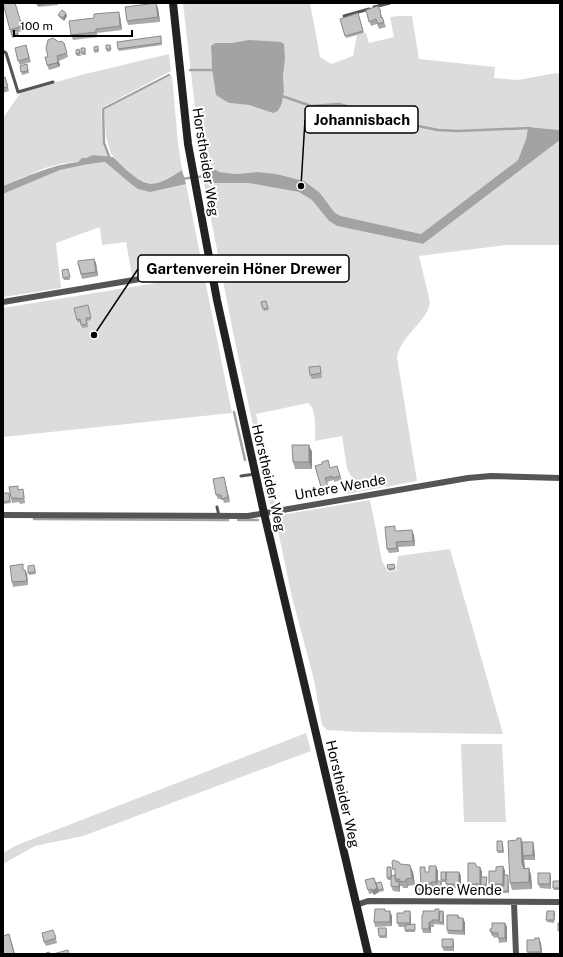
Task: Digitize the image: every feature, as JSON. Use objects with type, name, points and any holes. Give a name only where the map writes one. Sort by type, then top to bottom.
[{"type":"street","name":"Horstheider Weg","points":[[173,3],[186,134],[211,267],[255,474],[368,954]]},
{"type":"street","points":[[3,302],[211,267]]},
{"type":"street","name":"Untere Wende","points":[[3,515],[248,516],[468,478],[491,476],[560,478]]},
{"type":"street","name":"Obere Wende","points":[[356,905],[368,902],[560,902]]},
{"type":"street","points":[[514,903],[516,954]]},
{"type":"lane","points":[[344,16],[390,3]]},
{"type":"lane","points":[[3,51],[6,53],[18,92],[53,82]]},
{"type":"lane","points":[[241,476],[255,474]]},
{"type":"lane","points":[[217,507],[219,516]]},
{"type":"shaded area","points":[[183,3],[310,3],[320,57],[331,64],[353,56],[357,35],[366,33],[369,43],[394,37],[390,17],[412,16],[419,59],[495,67],[494,78],[518,80],[556,73],[560,74],[560,130],[528,127],[526,139],[518,160],[421,234],[341,216],[335,213],[320,193],[276,174],[258,172],[236,174],[218,172],[201,160]],"holes":[[[215,43],[232,43],[285,59],[282,103],[273,113],[249,105],[229,103],[215,88],[211,46]]]},
{"type":"shaded area","points":[[249,40],[281,42],[284,44],[284,91],[282,103],[278,111],[273,113],[249,105],[229,103],[216,95],[212,69],[211,46],[215,43],[232,43]]},
{"type":"shaded area","points":[[169,54],[171,71],[101,108],[103,145],[108,157],[93,155],[79,162],[64,163],[45,168],[3,186],[3,118],[21,92],[85,74]]},
{"type":"shaded area","points":[[172,75],[182,170],[154,184],[142,181],[133,176],[111,154],[106,137],[104,110]]},
{"type":"shaded area","points":[[528,127],[560,130],[560,140],[423,244],[337,226],[329,221],[312,200],[299,192],[248,183],[204,183],[201,160],[219,172],[236,174],[258,172],[276,174],[304,181],[320,193],[335,213],[341,216],[421,234],[518,160],[526,139]]},
{"type":"shaded area","points":[[560,140],[560,245],[506,245],[419,256],[430,302],[425,315],[404,341],[397,357],[417,481],[347,494],[353,480],[347,468],[342,436],[315,441],[314,415],[311,406],[308,403],[256,414],[276,506],[270,504],[234,337],[204,183],[248,183],[300,192],[312,200],[329,221],[337,226],[423,244]]},
{"type":"shaded area","points":[[93,155],[113,157],[134,176],[147,183],[153,184],[160,182],[182,170],[186,184],[150,192],[138,189],[105,162],[60,170],[3,194],[3,186],[40,171],[68,163],[78,162],[82,158]]},
{"type":"shaded area","points":[[105,162],[131,184],[162,189],[186,184],[201,259],[197,265],[132,276],[126,242],[102,245],[100,227],[56,243],[61,288],[3,297],[3,194],[60,170]]},
{"type":"shaded area","points":[[199,276],[205,280],[232,413],[3,437],[3,308]]},
{"type":"shaded area","points":[[370,500],[382,561],[388,572],[396,571],[398,556],[450,549],[503,734],[360,732],[327,730],[322,725],[314,680],[291,593],[275,516]]},
{"type":"shaded area","points":[[306,733],[311,751],[83,836],[35,846],[3,864],[3,853],[17,845]]},
{"type":"shaded area","points":[[461,744],[502,744],[506,822],[464,822]]},
{"type":"building","points":[[3,3],[15,3],[22,26],[10,30]]},
{"type":"building","points":[[37,3],[52,3],[37,5]]},
{"type":"building","points":[[156,3],[158,17],[127,21],[125,7]]},
{"type":"building","points":[[378,6],[380,9],[381,18],[382,17],[384,22],[378,24],[376,19],[369,22],[366,10]]},
{"type":"building","points":[[62,10],[66,13],[63,18],[58,15]]},
{"type":"building","points":[[119,12],[120,26],[96,29],[96,32],[71,35],[69,21],[94,18],[94,14]]},
{"type":"building","points":[[358,13],[363,31],[345,36],[340,19]]},
{"type":"building","points":[[17,30],[18,34],[12,35],[11,32]]},
{"type":"building","points":[[161,36],[161,43],[118,49],[117,42]]},
{"type":"building","points":[[53,38],[64,43],[67,53],[57,56],[57,63],[47,65],[45,57],[48,57],[46,48],[48,40]]},
{"type":"building","points":[[26,45],[29,58],[18,61],[15,48]]},
{"type":"building","points":[[106,45],[110,45],[111,49],[106,49]]},
{"type":"building","points":[[98,46],[98,50],[94,51],[94,47]]},
{"type":"building","points":[[81,48],[85,48],[85,52],[81,53]]},
{"type":"building","points":[[79,49],[80,53],[76,54],[76,50]]},
{"type":"building","points":[[27,64],[28,71],[21,72],[20,66]]},
{"type":"building","points":[[5,77],[8,87],[3,88],[3,78]]},
{"type":"building","points":[[94,259],[96,272],[81,274],[78,261]]},
{"type":"building","points":[[68,269],[70,277],[63,278],[62,270]]},
{"type":"building","points":[[266,301],[268,308],[263,309],[261,302]]},
{"type":"building","points":[[88,305],[91,318],[86,318],[87,324],[81,325],[80,319],[77,320],[74,308]]},
{"type":"building","points":[[320,366],[321,373],[310,375],[309,367]]},
{"type":"building","points":[[292,445],[309,445],[309,462],[293,462]]},
{"type":"building","points":[[328,460],[330,468],[337,466],[340,476],[325,478],[328,486],[321,487],[315,466]]},
{"type":"building","points":[[224,477],[228,497],[222,499],[221,495],[216,495],[213,479]]},
{"type":"building","points":[[18,486],[18,490],[23,489],[24,498],[11,498],[9,487]]},
{"type":"building","points":[[3,493],[9,493],[10,501],[3,502]]},
{"type":"building","points":[[395,526],[395,531],[412,530],[413,541],[396,542],[397,548],[387,549],[385,527]]},
{"type":"building","points":[[23,564],[23,570],[25,570],[27,581],[12,582],[10,566]]},
{"type":"building","points":[[394,564],[395,568],[388,569],[387,565]]},
{"type":"building","points":[[34,565],[35,572],[28,573],[28,566]]},
{"type":"building","points":[[517,838],[521,838],[522,863],[524,869],[529,868],[529,882],[510,883],[508,841],[517,840]]},
{"type":"building","points":[[497,841],[502,841],[503,851],[497,851]]},
{"type":"building","points":[[522,842],[533,842],[533,855],[523,856]]},
{"type":"building","points":[[393,860],[399,862],[400,864],[410,865],[412,878],[400,882],[400,879],[395,879],[395,868],[393,870],[392,862]]},
{"type":"building","points":[[468,863],[475,863],[477,867],[480,867],[480,884],[468,884]]},
{"type":"building","points":[[429,866],[436,866],[436,882],[431,882],[431,884],[428,883],[428,885],[421,885],[420,867],[425,867],[425,872],[429,872]]},
{"type":"building","points":[[503,866],[503,884],[489,884],[489,871],[496,871],[496,867]]},
{"type":"building","points":[[387,867],[391,867],[391,877],[387,878]]},
{"type":"building","points":[[441,872],[446,872],[446,880],[441,880]]},
{"type":"building","points":[[446,872],[459,872],[459,884],[446,884]]},
{"type":"building","points":[[538,873],[550,873],[550,884],[538,884]]},
{"type":"building","points":[[395,875],[396,882],[399,881],[399,887],[391,886],[391,876]]},
{"type":"building","points":[[504,875],[508,875],[508,891],[500,891],[500,886],[504,886]]},
{"type":"building","points":[[481,877],[487,877],[486,885],[481,885]]},
{"type":"building","points":[[374,878],[377,888],[372,891],[372,889],[368,890],[365,880]]},
{"type":"building","points":[[437,881],[441,881],[441,889],[437,889]]},
{"type":"building","points":[[553,881],[560,881],[560,888],[553,888]]},
{"type":"building","points":[[381,882],[383,889],[378,890],[376,883]]},
{"type":"building","points":[[418,884],[420,884],[421,889],[418,889]]},
{"type":"building","points":[[375,909],[385,909],[385,911],[390,911],[390,922],[374,922]]},
{"type":"building","points":[[435,909],[439,909],[439,920],[432,920],[432,922],[429,922],[429,929],[422,929],[423,911],[435,911]]},
{"type":"building","points":[[404,911],[410,911],[410,923],[397,923],[397,913],[404,913]]},
{"type":"building","points":[[440,911],[443,911],[443,922],[439,922]]},
{"type":"building","points":[[547,911],[554,911],[554,920],[546,920]]},
{"type":"building","points":[[447,915],[458,915],[458,918],[463,918],[463,931],[447,930]]},
{"type":"building","points":[[492,923],[505,923],[505,938],[498,938],[498,933],[492,933],[492,931],[490,931],[492,928]]},
{"type":"building","points":[[558,923],[560,923],[560,931],[558,931]]},
{"type":"building","points":[[415,924],[415,930],[405,930],[405,925]]},
{"type":"building","points":[[378,928],[386,928],[386,936],[379,936]]},
{"type":"building","points":[[53,930],[56,938],[44,942],[42,933]]},
{"type":"building","points":[[9,934],[14,954],[3,954],[3,936]]},
{"type":"building","points":[[535,938],[539,938],[541,952],[527,952],[527,940],[534,940]]},
{"type":"building","points":[[442,939],[453,939],[453,947],[442,947]]},
{"type":"building","points":[[68,950],[69,954],[53,954]]},
{"type":"waterway","points":[[190,70],[214,70]]},
{"type":"waterway","points":[[110,159],[104,143],[103,109],[169,75]]},
{"type":"waterway","points":[[282,96],[311,106],[339,104],[418,126],[438,130],[458,131],[530,128]]},
{"type":"waterway","points":[[181,179],[206,176]]},
{"type":"waterway","points":[[234,412],[245,460]]},
{"type":"waterway","points":[[34,519],[228,520]]},
{"type":"waterway","points":[[238,520],[258,520]]},
{"type":"place","name":"Johannisbach","points":[[301,186]]},
{"type":"place","name":"Gartenverein Höner Drewer","points":[[94,335]]}]
